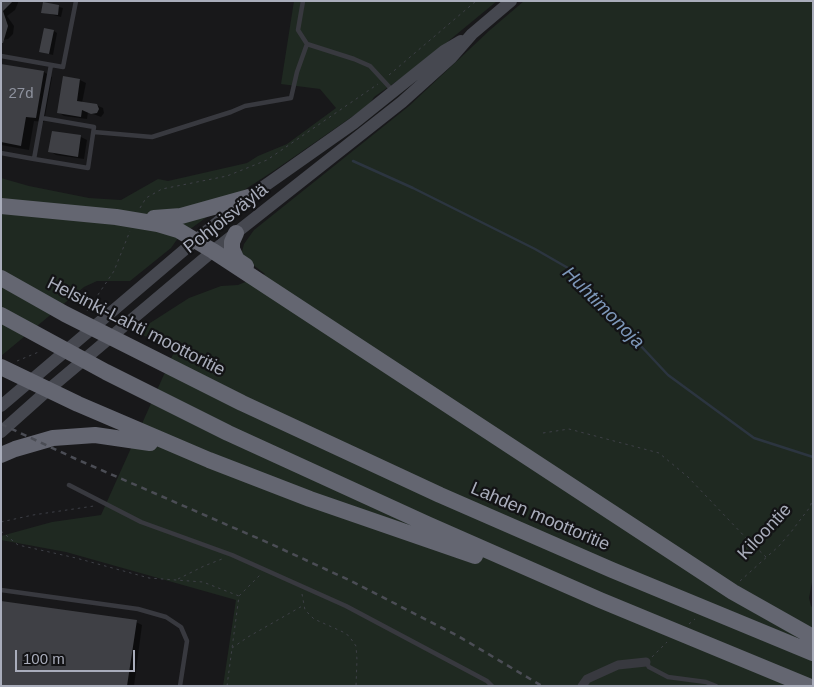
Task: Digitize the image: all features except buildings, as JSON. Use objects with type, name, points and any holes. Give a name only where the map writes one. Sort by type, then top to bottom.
[{"type":"highway","points":[[116,218],[168,218],[181,216],[249,197]]},
{"type":"highway","points":[[1,206],[116,218],[158,224],[178,230],[257,279],[733,592],[813,637]]},
{"type":"highway","points":[[236,233],[232,242],[232,249],[237,260],[249,268],[257,279]]},
{"type":"highway","name":"Helsinki-Lahti moottoritie","points":[[1,278],[65,314],[254,409]]},
{"type":"highway","points":[[1,315],[43,343],[427,524],[600,600],[808,686]]},
{"type":"highway","points":[[6,365],[29,381],[48,390],[209,460],[310,499],[600,600]]},
{"type":"highway","name":"Lahden moottoritie","points":[[254,409],[490,518],[813,653]]},
{"type":"highway","points":[[1,455],[53,438],[95,435],[150,443],[209,460]]},
{"type":"main road","name":"Pohjoisväylä","points":[[1,432],[48,390],[398,97],[444,51],[472,34],[511,1]]},
{"type":"main road","name":"Pohjoisväylä","points":[[1,406],[249,197],[354,123],[398,97]]},
{"type":"street","points":[[582,686],[587,679],[618,665],[646,662]]},
{"type":"lane","points":[[1,56],[63,67],[76,1]]},
{"type":"lane","points":[[303,1],[298,30],[307,44],[370,66],[398,97]]},
{"type":"lane","points":[[94,132],[152,137],[245,106],[291,98],[297,72],[307,44]]},
{"type":"lane","points":[[34,158],[52,65]]},
{"type":"lane","points":[[1,153],[88,168],[94,128],[42,118]]},
{"type":"lane","points":[[69,485],[141,522],[232,555],[346,606],[487,681],[492,686]]},
{"type":"lane","points":[[1,590],[138,609],[166,617],[181,627],[187,641],[180,686]]},
{"type":"lane","points":[[646,662],[649,667],[668,676],[706,682],[716,686]]},
{"type":"path","points":[[139,209],[146,198],[162,189],[227,176],[267,160],[384,80],[476,1]]},
{"type":"path","points":[[86,311],[114,271],[132,226]]},
{"type":"path","points":[[6,365],[38,354],[43,343]]},
{"type":"path","points":[[542,432],[569,428],[659,453],[688,477],[746,539],[766,557]]},
{"type":"path","name":"Kiloontie","points":[[736,585],[791,532],[810,507],[813,498]]},
{"type":"path","points":[[1,522],[106,504]]},
{"type":"path","points":[[1,531],[18,545],[76,558],[149,578],[202,582],[239,596]]},
{"type":"path","points":[[178,580],[204,566],[232,555]]},
{"type":"path","points":[[227,686],[239,596],[266,570]]},
{"type":"path","points":[[302,586],[304,605],[314,619],[343,632],[349,636],[356,646],[356,686]]},
{"type":"path","points":[[232,649],[248,637],[304,605]]},
{"type":"path","points":[[684,628],[699,615]]},
{"type":"path","points":[[646,662],[669,641]]},
{"type":"shaded area","points":[[294,1],[497,1],[417,67],[374,97],[369,105],[241,192],[178,238],[171,248],[130,281],[97,281],[84,287],[1,356],[1,178],[29,186],[89,198],[121,200],[158,179],[168,181],[247,163],[258,156],[287,144],[336,108],[320,89],[281,84]]},
{"type":"shaded area","points":[[524,1],[813,1],[813,577],[809,598],[813,608],[813,686],[223,686],[236,600],[66,552],[1,540],[1,536],[52,522],[101,515],[175,350],[136,332],[189,298],[221,286],[238,285],[265,274],[244,258],[242,252],[244,244],[254,230],[409,106],[490,30]]},
{"type":"waterway","name":"Huhtimonoja","points":[[353,161],[413,188],[535,249],[568,268],[668,375],[754,438],[813,457]]},
{"type":"railway","points":[[1,424],[351,581],[458,636],[542,686]]}]
